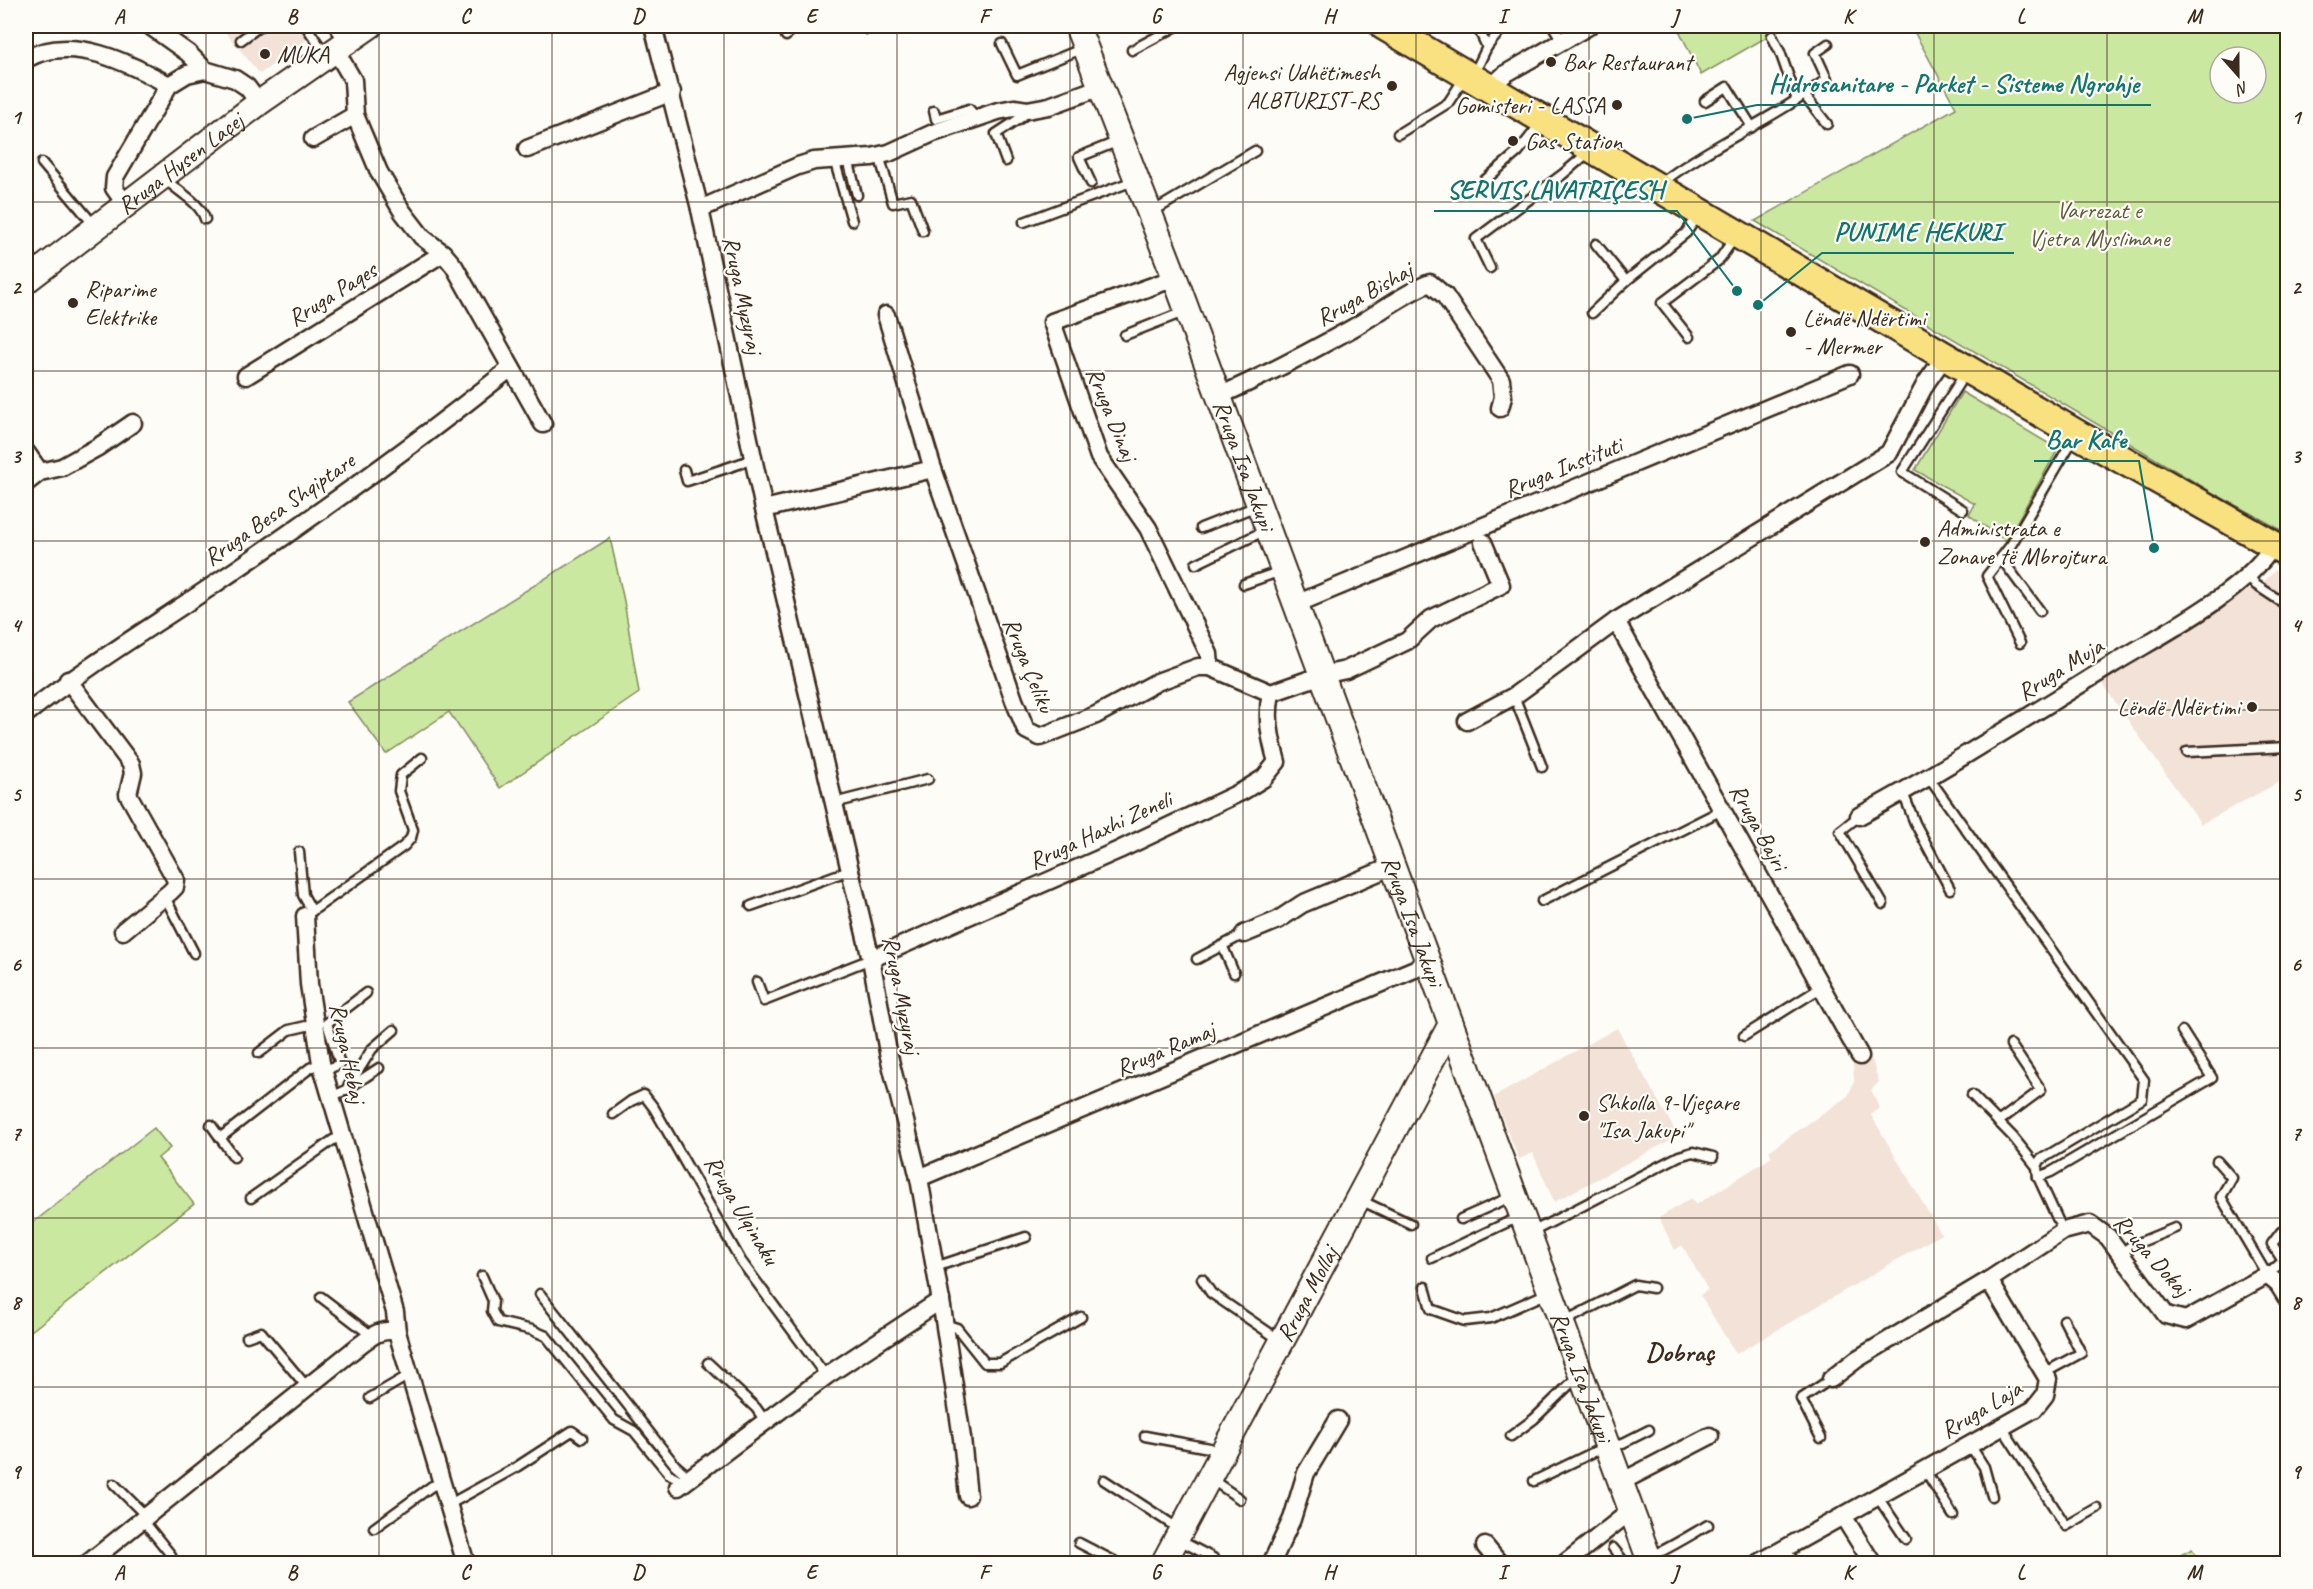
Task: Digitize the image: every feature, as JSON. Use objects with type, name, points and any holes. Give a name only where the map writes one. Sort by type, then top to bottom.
[{"type":"main road","points":[[1384,26],[2077,434],[2280,550]]},
{"type":"street","points":[[150,26],[188,53],[206,70],[235,80],[247,87],[259,103]]},
{"type":"street","name":"Rruga Hysen Laçej","points":[[26,281],[338,43],[370,26]]},
{"type":"street","name":"Rruga Myzyraj","points":[[653,26],[700,209],[764,509],[871,959],[888,1052],[919,1179],[941,1300],[962,1438],[968,1496]]},
{"type":"street","points":[[1476,80],[1505,74],[1589,26]]},
{"type":"street","name":"Rruga Isa Jakupi","points":[[1081,36],[1187,310],[1650,1560]]},
{"type":"street","points":[[338,43],[353,80],[355,115],[379,172],[402,211],[422,237],[443,253],[454,266],[543,424]]},
{"type":"street","points":[[26,59],[53,50],[90,52],[136,67],[169,85]]},
{"type":"street","points":[[126,204],[114,188],[115,177],[169,85],[187,74],[206,70]]},
{"type":"street","points":[[700,209],[814,160],[879,155],[977,118],[1014,108],[1028,110],[1070,99],[1101,87]]},
{"type":"street","points":[[527,149],[672,93]]},
{"type":"street","points":[[312,139],[355,115]]},
{"type":"street","name":"Rruga Paqes","points":[[246,376],[443,253]]},
{"type":"street","name":"Rruga Dinaj","points":[[1175,278],[1052,322],[1099,457],[1148,528],[1209,654],[1210,667]]},
{"type":"street","name":"Rruga Bishaj","points":[[1219,396],[1352,328],[1430,283],[1445,296],[1502,380],[1503,397],[1500,408]]},
{"type":"street","name":"Rruga Çeliku","points":[[886,315],[933,469],[1026,730],[1040,737],[1057,732],[1096,715],[1157,682],[1198,667],[1210,667]]},
{"type":"street","points":[[1467,721],[1514,696],[1616,621],[1889,453],[1926,382],[1957,363]]},
{"type":"street","name":"Rruga Besa Shqiptare","points":[[26,714],[68,680],[206,590],[338,499],[511,368]]},
{"type":"street","name":"Rruga Instituti","points":[[1296,604],[1850,375]]},
{"type":"street","points":[[26,483],[40,472],[62,467],[98,447],[133,423]]},
{"type":"street","points":[[26,452],[40,472]]},
{"type":"street","points":[[764,509],[933,469]]},
{"type":"street","points":[[1210,667],[1271,693],[1322,675],[1346,670],[1407,641],[1431,619],[1501,585],[1483,542]]},
{"type":"street","name":"Rruga Muja","points":[[1859,816],[1929,778],[2197,613],[2249,576],[2280,550]]},
{"type":"street","name":"Rruga Bajri","points":[[1616,621],[1860,1056]]},
{"type":"street","points":[[68,680],[131,764],[134,773],[128,794],[176,880],[175,887],[165,897],[123,931]]},
{"type":"street","name":"Rruga Haxhi Zeneli","points":[[871,959],[1119,850],[1243,791],[1264,778],[1277,762],[1270,736],[1268,710],[1271,693]]},
{"type":"street","points":[[1244,934],[1278,920],[1302,904],[1393,866]]},
{"type":"street","name":"Rruga Hebaj","points":[[309,913],[308,965],[322,1067],[339,1094],[343,1136],[395,1312],[397,1332],[466,1563]]},
{"type":"street","name":"Rruga Ramaj","points":[[919,1179],[1429,963]]},
{"type":"street","name":"Rruga Mollaj","points":[[1163,1563],[1451,1024]]},
{"type":"street","name":"Rruga Dokaj","points":[[1989,1280],[2063,1231],[2090,1224],[2108,1237],[2166,1314],[2186,1320],[2267,1275]]},
{"type":"street","points":[[2267,1275],[2278,1284],[2288,1300]]},
{"type":"street","points":[[1831,1378],[1857,1359],[1989,1280]]},
{"type":"street","name":"Rruga Laja","points":[[1757,1563],[2034,1409],[2045,1395],[2048,1378],[1989,1280]]},
{"type":"street","points":[[684,1482],[826,1376],[941,1300]]},
{"type":"street","points":[[87,1563],[372,1336],[384,1330],[397,1332]]},
{"type":"street","points":[[1271,1563],[1292,1519],[1306,1473],[1338,1420]]},
{"type":"street","points":[[1621,1482],[1710,1436]]},
{"type":"street","points":[[1564,1563],[1632,1510]]},
{"type":"street","points":[[1843,1516],[1873,1563]]},
{"type":"street","points":[[1485,1546],[1500,1563]]},
{"type":"lane","points":[[241,39],[260,26]]},
{"type":"lane","points":[[306,26],[338,43]]},
{"type":"lane","points":[[783,26],[786,36]]},
{"type":"lane","points":[[1132,50],[1177,26]]},
{"type":"lane","points":[[1477,26],[1487,47]]},
{"type":"lane","points":[[1398,134],[1448,103],[1476,80],[1487,47],[1504,26]]},
{"type":"lane","points":[[1553,26],[1562,41]]},
{"type":"lane","points":[[1002,44],[1017,75],[1081,36]]},
{"type":"lane","points":[[1772,36],[1801,98],[1827,124]]},
{"type":"lane","points":[[1657,186],[1679,170],[1801,98],[1827,79],[1815,53],[1828,44]]},
{"type":"lane","points":[[1705,101],[1727,87],[1752,127]]},
{"type":"lane","points":[[934,111],[936,119],[969,110],[977,118]]},
{"type":"lane","points":[[1006,161],[996,134],[1022,117],[1028,110]]},
{"type":"lane","points":[[1485,180],[1518,152],[1544,119]]},
{"type":"lane","points":[[1091,183],[1079,157],[1122,140]]},
{"type":"lane","points":[[1490,268],[1476,239],[1555,180],[1593,148]]},
{"type":"lane","points":[[1150,213],[1164,207],[1255,151]]},
{"type":"lane","points":[[879,155],[894,203],[911,199],[923,231]]},
{"type":"lane","points":[[841,159],[857,195]]},
{"type":"lane","points":[[841,159],[852,221]]},
{"type":"lane","points":[[42,163],[96,228]]},
{"type":"lane","points":[[162,176],[182,195],[198,204],[203,210],[205,219]]},
{"type":"lane","points":[[1024,222],[1137,179]]},
{"type":"lane","points":[[1592,313],[1626,281],[1686,233],[1701,212]]},
{"type":"lane","points":[[1689,337],[1662,303],[1719,260],[1737,234]]},
{"type":"lane","points":[[1596,244],[1626,281]]},
{"type":"lane","points":[[1125,335],[1187,310]]},
{"type":"lane","points":[[1957,363],[1902,472],[1963,510]]},
{"type":"lane","points":[[2020,643],[1987,576],[2001,558],[2077,434]]},
{"type":"lane","points":[[684,470],[687,481],[754,459]]},
{"type":"lane","points":[[1201,528],[1259,505]]},
{"type":"lane","points":[[1196,564],[1268,529]]},
{"type":"lane","points":[[2001,558],[2040,611]]},
{"type":"lane","points":[[1244,584],[1283,570]]},
{"type":"lane","points":[[2249,576],[2256,585],[2288,606]]},
{"type":"lane","points":[[1514,696],[1542,767]]},
{"type":"lane","points":[[2187,752],[2288,747]]},
{"type":"lane","points":[[299,852],[303,895],[309,913],[404,846],[411,837],[413,830],[399,790],[401,775],[422,758]]},
{"type":"lane","points":[[1929,778],[2144,1080],[2142,1099],[2038,1168]]},
{"type":"lane","points":[[834,803],[928,779]]},
{"type":"lane","points":[[1903,793],[1915,823],[1950,889]]},
{"type":"lane","points":[[1542,901],[1722,810]]},
{"type":"lane","points":[[1859,816],[1840,831],[1883,904]]},
{"type":"lane","points":[[751,906],[850,870]]},
{"type":"lane","points":[[165,897],[194,953]]},
{"type":"lane","points":[[1197,959],[1244,934]]},
{"type":"lane","points":[[1223,947],[1234,973]]},
{"type":"lane","points":[[757,982],[764,1001],[871,959]]},
{"type":"lane","points":[[1744,1036],[1822,987]]},
{"type":"lane","points":[[220,1138],[309,1068],[340,1064],[327,1023],[366,993]]},
{"type":"lane","points":[[259,1053],[289,1030],[315,1024]]},
{"type":"lane","points":[[339,1094],[372,1049],[394,1030]]},
{"type":"lane","points":[[2038,1168],[2050,1172],[2212,1078],[2182,1031]]},
{"type":"lane","points":[[1998,1122],[2041,1089],[2011,1045]]},
{"type":"lane","points":[[339,1094],[379,1068]]},
{"type":"lane","name":"Rruga Ulqinaku","points":[[613,1114],[644,1095],[654,1108],[741,1261],[826,1376]]},
{"type":"lane","points":[[1972,1095],[2038,1168],[2063,1231]]},
{"type":"lane","points":[[211,1125],[234,1157]]},
{"type":"lane","points":[[251,1198],[333,1140],[343,1136]]},
{"type":"lane","points":[[1432,1258],[1522,1215],[1679,1156],[1693,1152],[1713,1157]]},
{"type":"lane","points":[[2217,1161],[2232,1178],[2221,1197],[2267,1275],[2283,1260],[2272,1244],[2281,1232],[2288,1228]]},
{"type":"lane","points":[[1358,1199],[1411,1224]]},
{"type":"lane","points":[[1461,1219],[1522,1215]]},
{"type":"lane","points":[[2120,1254],[2131,1246],[2175,1228]]},
{"type":"lane","points":[[935,1267],[1026,1237]]},
{"type":"lane","points":[[482,1276],[493,1301],[492,1311],[498,1322],[532,1330],[546,1336],[614,1420],[634,1431],[669,1474],[684,1482]]},
{"type":"lane","points":[[1202,1279],[1211,1293],[1281,1342]]},
{"type":"lane","points":[[1562,1322],[1635,1285],[1653,1288]]},
{"type":"lane","points":[[1425,1287],[1431,1309],[1465,1321],[1491,1318],[1551,1292]]},
{"type":"lane","points":[[540,1294],[675,1465],[684,1482]]},
{"type":"lane","points":[[321,1297],[372,1336]]},
{"type":"lane","points":[[944,1324],[957,1328],[985,1363],[1000,1363],[1008,1361],[1034,1343],[1081,1317]]},
{"type":"lane","points":[[2044,1373],[2081,1353],[2064,1320]]},
{"type":"lane","points":[[248,1337],[261,1332],[308,1387]]},
{"type":"lane","points":[[708,1363],[756,1408],[765,1421]]},
{"type":"lane","points":[[370,1398],[410,1376]]},
{"type":"lane","points":[[1511,1436],[1534,1419],[1571,1383],[1582,1376]]},
{"type":"lane","points":[[1821,1438],[1800,1400],[1831,1378]]},
{"type":"lane","points":[[2002,1427],[2066,1526],[2097,1508]]},
{"type":"lane","points":[[1534,1481],[1598,1450],[1609,1448],[1649,1430]]},
{"type":"lane","points":[[448,1505],[515,1468],[572,1431],[582,1438]]},
{"type":"lane","points":[[1145,1436],[1209,1448],[1222,1453]]},
{"type":"lane","points":[[1970,1445],[1984,1467],[1992,1496]]},
{"type":"lane","points":[[1925,1470],[1953,1515]]},
{"type":"lane","points":[[1209,1478],[1240,1499]]},
{"type":"lane","points":[[1104,1480],[1213,1558]]},
{"type":"lane","points":[[114,1484],[144,1517],[171,1555]]},
{"type":"lane","points":[[374,1528],[432,1486],[442,1484]]},
{"type":"lane","points":[[1877,1496],[1906,1539]]},
{"type":"lane","points":[[1613,1548],[1625,1563],[1650,1560],[1708,1525]]},
{"type":"lane","points":[[1079,1543],[1120,1563]]},
{"type":"lane","points":[[1784,1548],[1796,1563]]},
{"type":"shaded area","name":"MUKA","points":[[220,26],[325,26],[260,74]]},
{"type":"shaded area","points":[[2275,570],[2287,576],[2287,778],[2201,824],[2099,679],[2243,590],[2250,588],[2255,591]]},
{"type":"shaded area","name":"Shkolla 9-Vjeçare \"Isa Jakupi\"","points":[[1617,1028],[1678,1136],[1554,1202],[1533,1153],[1519,1159],[1494,1097]]},
{"type":"shaded area","points":[[1869,1051],[1879,1082],[1871,1090],[1880,1108],[1871,1115],[1941,1234],[1736,1354],[1700,1295],[1708,1290],[1682,1245],[1675,1250],[1659,1218],[1691,1198],[1696,1205],[1772,1157],[1769,1151],[1848,1096],[1854,1082],[1853,1063]]},
{"type":"green space","points":[[1677,26],[1786,26],[1701,75]]},
{"type":"green space","name":"Varrezat e Vjetra Myslimane","points":[[1911,26],[2287,26],[2287,533],[2213,493],[1755,221],[1956,108]]},
{"type":"green space","points":[[1962,392],[2058,449],[2006,541],[1969,515],[1975,504],[1915,470]]},
{"type":"green space","points":[[610,538],[624,601],[639,693],[500,788],[449,712],[386,754],[348,702]]},
{"type":"green space","points":[[154,1128],[170,1148],[158,1158],[194,1204],[26,1335],[26,1228]]},
{"type":"green space","points":[[2192,1549],[2201,1563],[2166,1563]]},
{"type":"place","name":"MUKA","points":[[265,54]]},
{"type":"place","name":"Bar Restaurant","points":[[1551,62]]},
{"type":"place","name":"Agjensi Udhëtimesh ALBTURIST-RS","points":[[1392,86]]},
{"type":"place","name":"Gomisteri - LASSA","points":[[1617,105]]},
{"type":"place","name":"Hidrosanitare - Parket - Sisteme Ngrohje","points":[[1687,119]]},
{"type":"place","name":"Gas Station","points":[[1513,141]]},
{"type":"place","name":"SERVIS LAVATRIÇESH","points":[[1737,291]]},
{"type":"place","name":"Riparime Elektrike","points":[[73,303]]},
{"type":"place","name":"PUNIME HEKURI","points":[[1758,305]]},
{"type":"place","name":"Lëndë Ndërtimi - Mermer","points":[[1791,332]]},
{"type":"place","name":"Administrata e Zonave të Mbrojtura","points":[[1925,542]]},
{"type":"place","name":"Bar Kafe","points":[[2154,548]]},
{"type":"place","name":"Lëndë Ndërtimi","points":[[2252,707]]},
{"type":"place","name":"Shkolla 9-Vjeçare \"Isa Jakupi\"","points":[[1584,1116]]},
{"type":"district","name":"Dobraç","points":[[1680,1352]]}]
